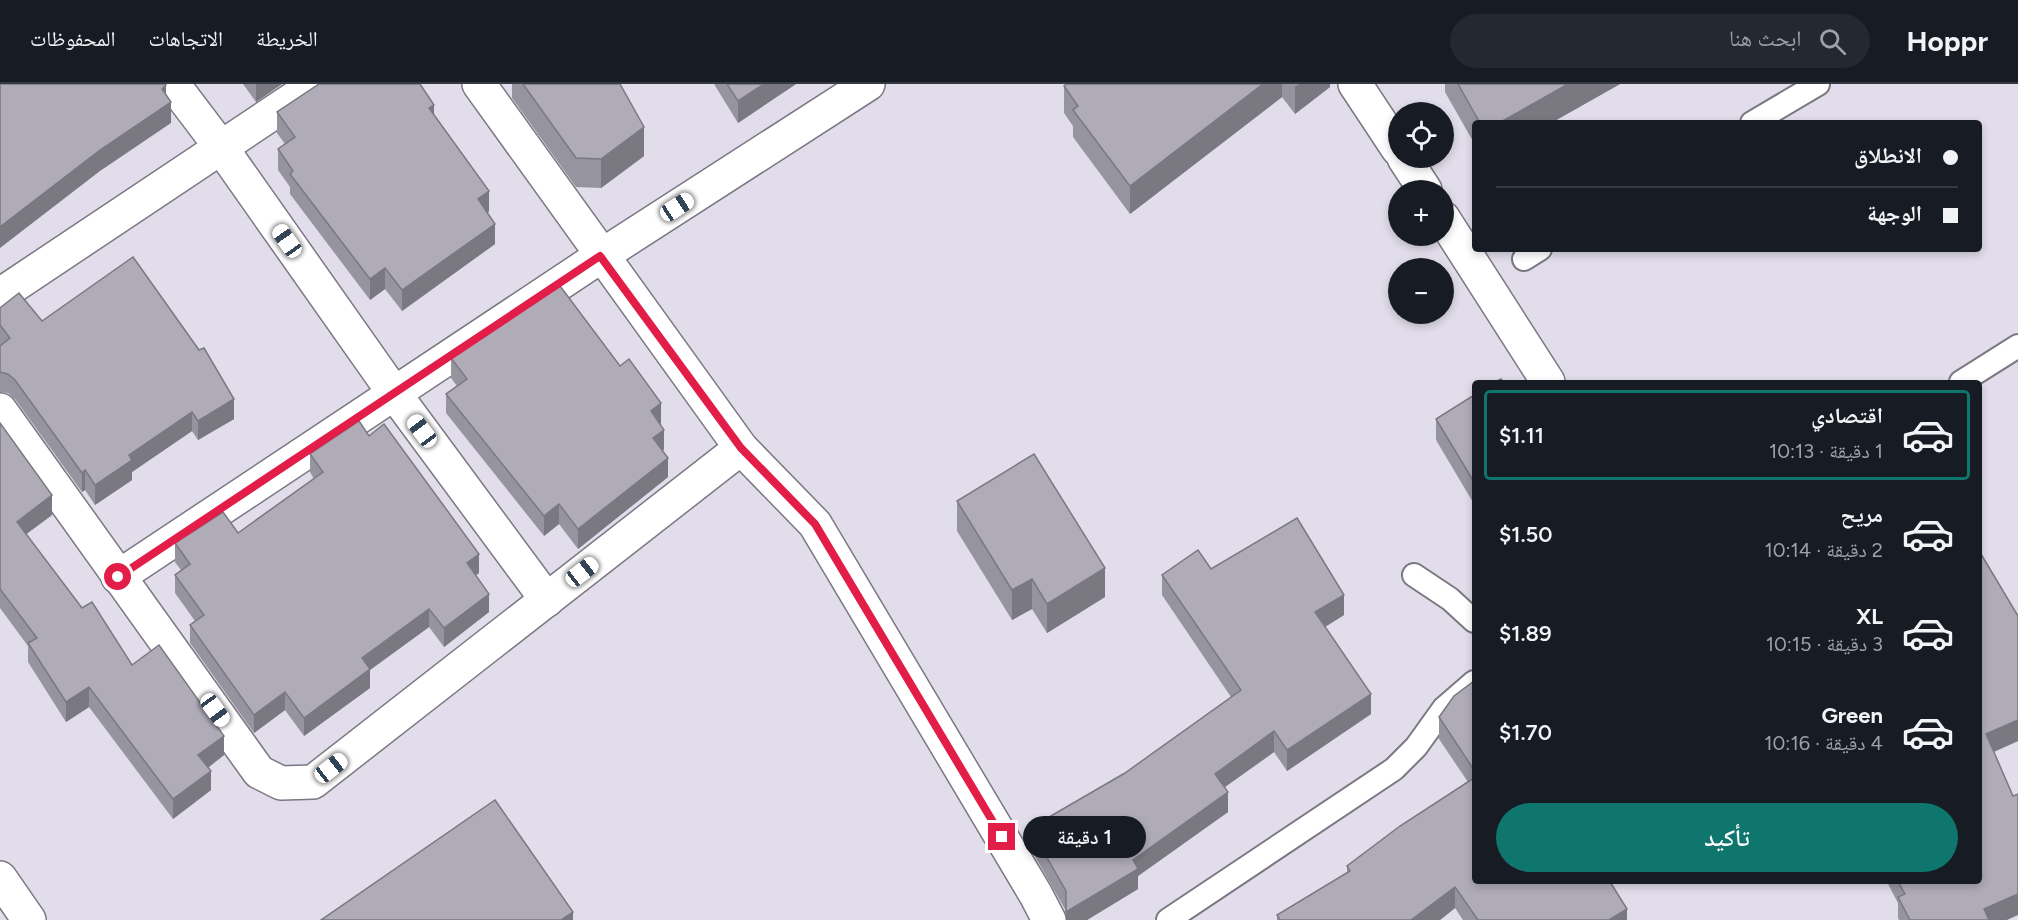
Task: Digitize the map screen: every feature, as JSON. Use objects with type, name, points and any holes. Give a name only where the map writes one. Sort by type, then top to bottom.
[{"type":"street","points":[[173,84],[220,146],[394,393],[547,600]]},
{"type":"street","points":[[0,296],[220,146],[316,84]]},
{"type":"street","points":[[479,84],[600,256],[741,448],[815,524],[1049,920]]},
{"type":"street","points":[[118,577],[600,256],[868,84]]},
{"type":"street","points":[[1355,84],[1388,134]]},
{"type":"street","points":[[1454,235],[1547,380]]},
{"type":"street","points":[[0,410],[259,772],[281,783],[313,782],[741,448]]},
{"type":"street","points":[[0,878],[29,920]]},
{"type":"lane","points":[[1757,120],[1818,84]]},
{"type":"lane","points":[[1964,380],[2018,346]]},
{"type":"lane","points":[[1414,575],[1450,599],[1472,619]]},
{"type":"lane","points":[[1168,920],[1394,769],[1416,747],[1444,708],[1472,684]]},
{"type":"building","points":[[0,84],[165,84],[162,89],[171,102],[100,150],[0,227]]},
{"type":"building","points":[[319,84],[420,84],[434,105],[429,108],[489,191],[478,199],[495,224],[402,290],[385,268],[370,279],[290,174],[293,171],[278,149],[295,137],[277,112]]},
{"type":"building","points":[[523,84],[620,84],[644,127],[601,159],[576,158]]},
{"type":"building","points":[[727,84],[764,84],[738,101]]},
{"type":"building","points":[[1066,84],[1263,84],[1130,186],[1073,110],[1078,106],[1064,86]]},
{"type":"building","points":[[1458,84],[1568,84],[1504,120],[1478,120]]},
{"type":"building","points":[[133,257],[199,350],[204,348],[234,399],[198,421],[192,412],[129,455],[132,460],[95,485],[85,470],[82,473],[15,380],[8,374],[0,372],[0,346],[10,338],[0,325],[0,308],[19,293],[42,321]]},
{"type":"building","points":[[560,286],[620,366],[629,359],[661,403],[651,411],[664,430],[653,438],[668,458],[578,529],[559,504],[544,516],[446,394],[467,379],[451,358]]},
{"type":"building","points":[[1472,396],[1472,479],[1436,419]]},
{"type":"building","points":[[359,421],[369,436],[384,424],[479,554],[467,563],[489,594],[444,628],[429,609],[362,658],[370,669],[304,718],[285,692],[254,715],[190,625],[204,615],[175,575],[190,564],[175,543],[223,512],[238,533],[323,472],[310,454]]},
{"type":"building","points":[[0,423],[52,495],[17,522],[82,608],[92,602],[132,665],[159,645],[224,736],[198,755],[211,771],[173,799],[89,687],[66,702],[28,643],[37,638],[0,589]]},
{"type":"building","points":[[1034,454],[1105,568],[1047,604],[1032,579],[1012,590],[957,501]]},
{"type":"building","points":[[1297,518],[1344,595],[1315,612],[1371,694],[1287,750],[1274,731],[1215,774],[1228,792],[1133,860],[1138,869],[1066,912],[1066,891],[1030,828],[1125,773],[1241,690],[1162,575],[1198,550],[1211,569]]},
{"type":"building","points":[[1982,556],[2018,616],[2018,720],[1986,734],[2013,796],[2018,794],[2018,894],[1984,909],[1989,920],[1910,920],[1898,897],[1905,894],[1899,884],[1982,884]]},
{"type":"building","points":[[1472,682],[1472,767],[1439,717],[1454,696]]},
{"type":"building","points":[[1472,779],[1472,884],[1611,884],[1627,909],[1609,920],[1478,920],[1455,887],[1411,920],[1280,920],[1277,915],[1350,871],[1347,866],[1400,826]]},
{"type":"building","points":[[495,800],[573,912],[561,920],[321,920]]},
{"type":"route","points":[[118,577],[600,256],[741,448],[815,524],[1002,837]]}]
